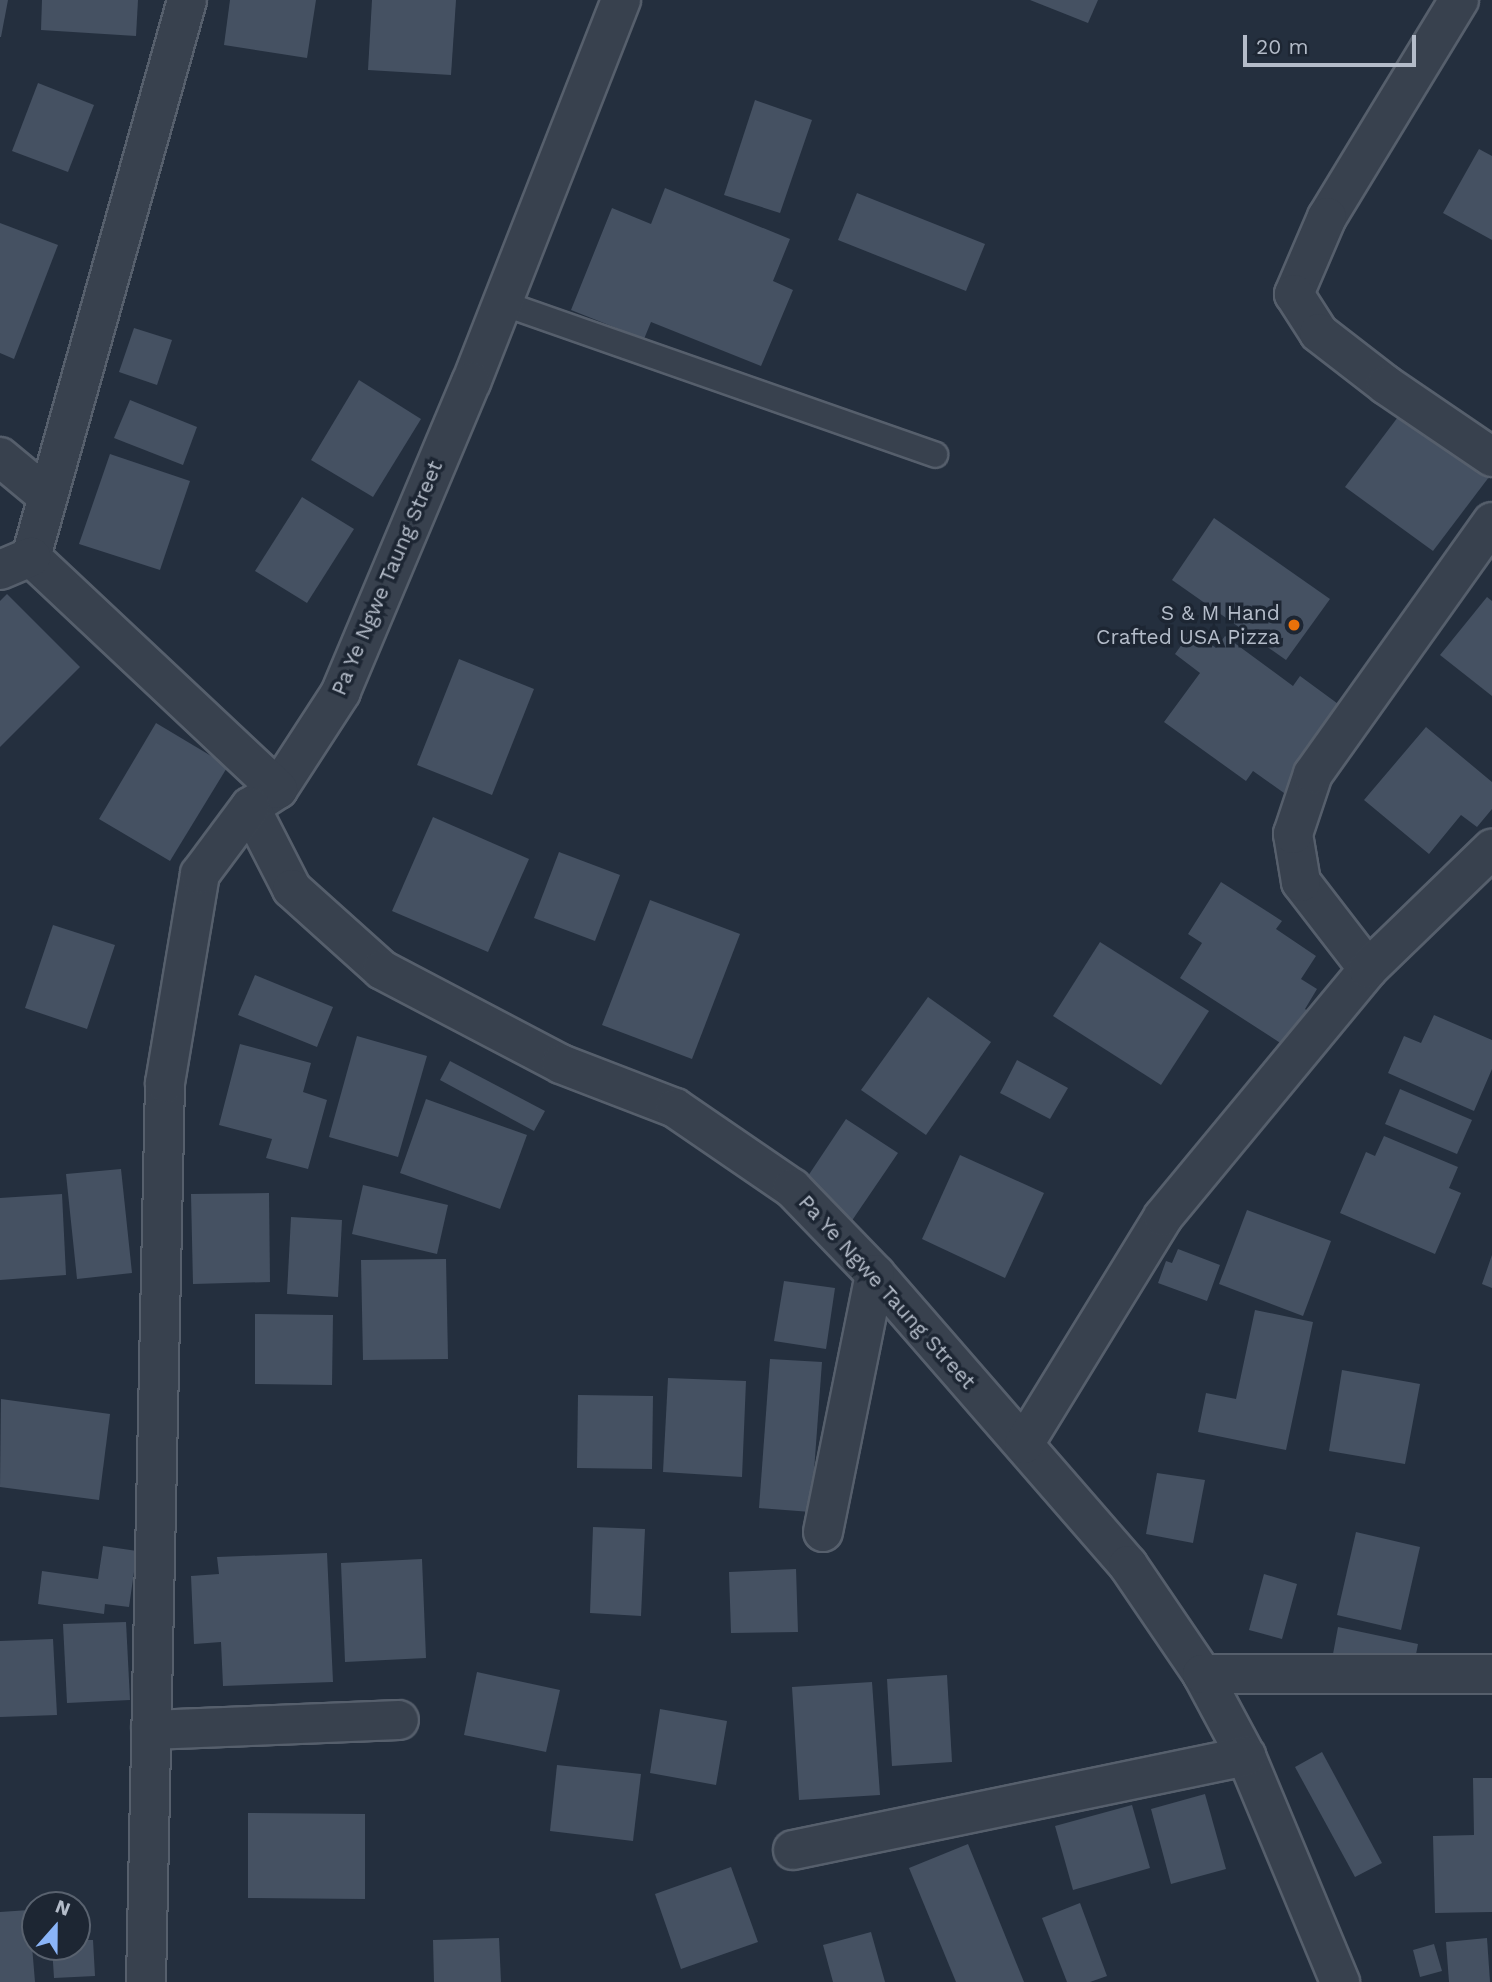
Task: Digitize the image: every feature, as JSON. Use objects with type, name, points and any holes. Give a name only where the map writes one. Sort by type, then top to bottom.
[{"type":"street","points":[[146,1982],[165,1083],[200,874],[264,798],[15,563],[47,496],[187,0]]},
{"type":"street","name":"Pa Ye Ngwe Taung Street","points":[[621,0],[502,303],[341,692],[264,798],[292,889],[382,970],[561,1064],[675,1108],[792,1188],[875,1274],[1128,1565],[1202,1674],[1246,1756],[1340,1982]]},
{"type":"street","points":[[1459,0],[1327,216],[1294,294],[1319,333],[1386,386],[1492,457]]},
{"type":"street","points":[[0,457],[47,496]]},
{"type":"street","points":[[1368,969],[1301,882],[1293,834],[1313,774],[1492,522]]},
{"type":"street","points":[[1024,1444],[1163,1217],[1368,969],[1492,849]]},
{"type":"street","points":[[823,1532],[875,1274]]},
{"type":"street","points":[[1202,1674],[1492,1674]]},
{"type":"street","points":[[151,1730],[400,1720]]},
{"type":"street","points":[[793,1850],[1246,1756]]},
{"type":"lane","points":[[502,303],[935,455]]},
{"type":"building","points":[[0,0],[8,0],[1,37],[0,37]]},
{"type":"building","points":[[42,0],[138,0],[136,36],[41,30]]},
{"type":"building","points":[[230,0],[316,0],[307,58],[224,45]]},
{"type":"building","points":[[372,0],[456,0],[451,75],[368,70]]},
{"type":"building","points":[[1030,0],[1098,0],[1088,23]]},
{"type":"building","points":[[38,83],[94,105],[68,172],[12,151]]},
{"type":"building","points":[[755,100],[812,120],[780,213],[724,195]]},
{"type":"building","points":[[1479,149],[1492,156],[1492,240],[1443,213]]},
{"type":"building","points":[[665,188],[790,239],[773,281],[793,290],[761,366],[651,322],[644,339],[571,310],[612,208],[651,224]]},
{"type":"building","points":[[857,193],[985,244],[966,291],[838,240]]},
{"type":"building","points":[[0,223],[58,245],[14,359],[0,353]]},
{"type":"building","points":[[134,328],[172,340],[157,385],[119,372]]},
{"type":"building","points":[[359,380],[421,419],[373,497],[311,460]]},
{"type":"building","points":[[130,400],[197,427],[183,465],[114,438]]},
{"type":"building","points":[[1401,413],[1489,477],[1433,551],[1345,487]]},
{"type":"building","points":[[110,454],[190,481],[160,570],[79,544]]},
{"type":"building","points":[[302,497],[354,529],[307,603],[255,571]]},
{"type":"building","points":[[1214,518],[1330,599],[1286,660],[1172,580]]},
{"type":"building","points":[[7,594],[80,667],[0,747],[0,601]]},
{"type":"building","points":[[1487,597],[1492,601],[1492,696],[1440,655]]},
{"type":"building","points":[[1192,630],[1216,648],[1225,636],[1293,686],[1300,676],[1345,709],[1284,793],[1253,771],[1246,781],[1164,722],[1200,673],[1175,654]]},
{"type":"building","points":[[459,659],[534,689],[492,795],[417,765]]},
{"type":"building","points":[[156,723],[228,766],[170,861],[99,819]]},
{"type":"building","points":[[1426,727],[1492,782],[1492,809],[1477,827],[1461,815],[1429,854],[1364,800]]},
{"type":"building","points":[[433,817],[529,859],[488,952],[392,911]]},
{"type":"building","points":[[559,852],[620,875],[595,941],[534,918]]},
{"type":"building","points":[[1221,882],[1282,921],[1276,929],[1316,956],[1301,979],[1317,989],[1305,1009],[1308,1011],[1285,1046],[1180,978],[1202,943],[1188,934]]},
{"type":"building","points":[[650,900],[740,934],[692,1059],[602,1025]]},
{"type":"building","points":[[53,925],[115,945],[87,1029],[25,1008]]},
{"type":"building","points":[[1100,942],[1209,1011],[1161,1085],[1053,1016]]},
{"type":"building","points":[[255,975],[333,1007],[317,1047],[238,1015]]},
{"type":"building","points":[[928,997],[991,1042],[926,1135],[861,1090]]},
{"type":"building","points":[[1434,1015],[1492,1040],[1492,1069],[1474,1111],[1388,1073],[1404,1036],[1421,1043]]},
{"type":"building","points":[[357,1036],[427,1056],[398,1157],[329,1137]]},
{"type":"building","points":[[240,1044],[311,1063],[303,1092],[327,1100],[308,1169],[266,1158],[272,1139],[219,1125]]},
{"type":"building","points":[[1017,1060],[1068,1088],[1050,1119],[1000,1093]]},
{"type":"building","points":[[450,1061],[545,1111],[534,1131],[440,1080]]},
{"type":"building","points":[[1400,1089],[1472,1120],[1457,1154],[1385,1124]]},
{"type":"building","points":[[426,1099],[527,1135],[500,1209],[400,1173]]},
{"type":"building","points":[[846,1119],[898,1153],[851,1222],[800,1188]]},
{"type":"building","points":[[1384,1136],[1458,1167],[1449,1188],[1461,1193],[1435,1254],[1340,1213],[1366,1152],[1375,1156]]},
{"type":"building","points":[[960,1155],[1044,1193],[1005,1278],[922,1239]]},
{"type":"building","points":[[121,1169],[132,1273],[77,1279],[66,1174]]},
{"type":"building","points":[[363,1185],[448,1205],[437,1254],[352,1234]]},
{"type":"building","points":[[269,1193],[270,1282],[193,1284],[191,1194]]},
{"type":"building","points":[[62,1194],[66,1275],[0,1280],[0,1198]]},
{"type":"building","points":[[1247,1210],[1331,1241],[1303,1316],[1219,1284]]},
{"type":"building","points":[[291,1217],[342,1220],[338,1297],[287,1294]]},
{"type":"building","points":[[1178,1249],[1220,1265],[1207,1301],[1158,1283],[1166,1261],[1172,1263]]},
{"type":"building","points":[[1492,1255],[1492,1288],[1482,1284]]},
{"type":"building","points":[[446,1259],[448,1359],[363,1360],[361,1260]]},
{"type":"building","points":[[784,1281],[835,1288],[826,1349],[774,1341]]},
{"type":"building","points":[[1255,1310],[1313,1322],[1286,1450],[1198,1432],[1206,1393],[1236,1399]]},
{"type":"building","points":[[255,1314],[333,1315],[332,1385],[255,1384]]},
{"type":"building","points":[[770,1359],[822,1362],[811,1512],[759,1508]]},
{"type":"building","points":[[1342,1370],[1420,1384],[1405,1464],[1329,1451]]},
{"type":"building","points":[[668,1378],[746,1381],[742,1477],[663,1472]]},
{"type":"building","points":[[578,1395],[653,1396],[652,1469],[577,1468]]},
{"type":"building","points":[[1,1399],[110,1414],[99,1500],[0,1487]]},
{"type":"building","points":[[1157,1473],[1205,1480],[1193,1543],[1146,1534]]},
{"type":"building","points":[[593,1527],[645,1529],[641,1616],[590,1613]]},
{"type":"building","points":[[1356,1532],[1420,1547],[1401,1630],[1337,1615]]},
{"type":"building","points":[[103,1546],[137,1551],[129,1607],[105,1604],[104,1614],[38,1604],[42,1571],[98,1579]]},
{"type":"building","points":[[327,1553],[333,1682],[223,1686],[221,1642],[194,1644],[191,1576],[219,1574],[217,1557]]},
{"type":"building","points":[[422,1559],[426,1658],[345,1662],[341,1563]]},
{"type":"building","points":[[796,1569],[798,1632],[731,1633],[729,1572]]},
{"type":"building","points":[[1264,1574],[1297,1584],[1282,1639],[1249,1630]]},
{"type":"building","points":[[126,1622],[130,1700],[67,1703],[63,1624]]},
{"type":"building","points":[[1338,1627],[1418,1644],[1413,1670],[1333,1654]]},
{"type":"building","points":[[53,1639],[57,1715],[0,1717],[0,1641]]},
{"type":"building","points":[[477,1672],[560,1690],[546,1752],[464,1735]]},
{"type":"building","points":[[947,1675],[952,1762],[892,1766],[887,1679]]},
{"type":"building","points":[[872,1682],[880,1795],[799,1800],[792,1687]]},
{"type":"building","points":[[660,1709],[727,1721],[716,1785],[650,1773]]},
{"type":"building","points":[[1322,1752],[1382,1863],[1355,1877],[1295,1767]]},
{"type":"building","points":[[557,1765],[641,1774],[633,1841],[550,1831]]},
{"type":"building","points":[[1473,1778],[1492,1778],[1492,1912],[1435,1913],[1433,1836],[1474,1835]]},
{"type":"building","points":[[1205,1794],[1226,1869],[1171,1884],[1151,1809]]},
{"type":"building","points":[[1132,1805],[1150,1868],[1073,1890],[1055,1826]]},
{"type":"building","points":[[248,1813],[365,1814],[365,1899],[248,1898]]},
{"type":"building","points":[[968,1844],[1024,1982],[956,1982],[909,1868]]},
{"type":"building","points":[[731,1867],[758,1942],[681,1969],[655,1894]]},
{"type":"building","points":[[1080,1903],[1107,1976],[1090,1982],[1067,1982],[1042,1918]]},
{"type":"building","points":[[21,1911],[21,1961],[33,1961],[35,1982],[0,1982],[0,1912]]},
{"type":"building","points":[[871,1932],[885,1982],[833,1982],[823,1945]]},
{"type":"building","points":[[499,1938],[501,1982],[434,1982],[433,1940]]},
{"type":"building","points":[[1487,1938],[1490,1982],[1449,1982],[1446,1942]]},
{"type":"building","points":[[93,1940],[95,1976],[54,1978],[53,1961],[91,1961]]},
{"type":"building","points":[[1434,1944],[1442,1971],[1420,1977],[1413,1950]]},
{"type":"place","name":"S & M Hand Crafted USA Pizza","points":[[1294,625]]}]
